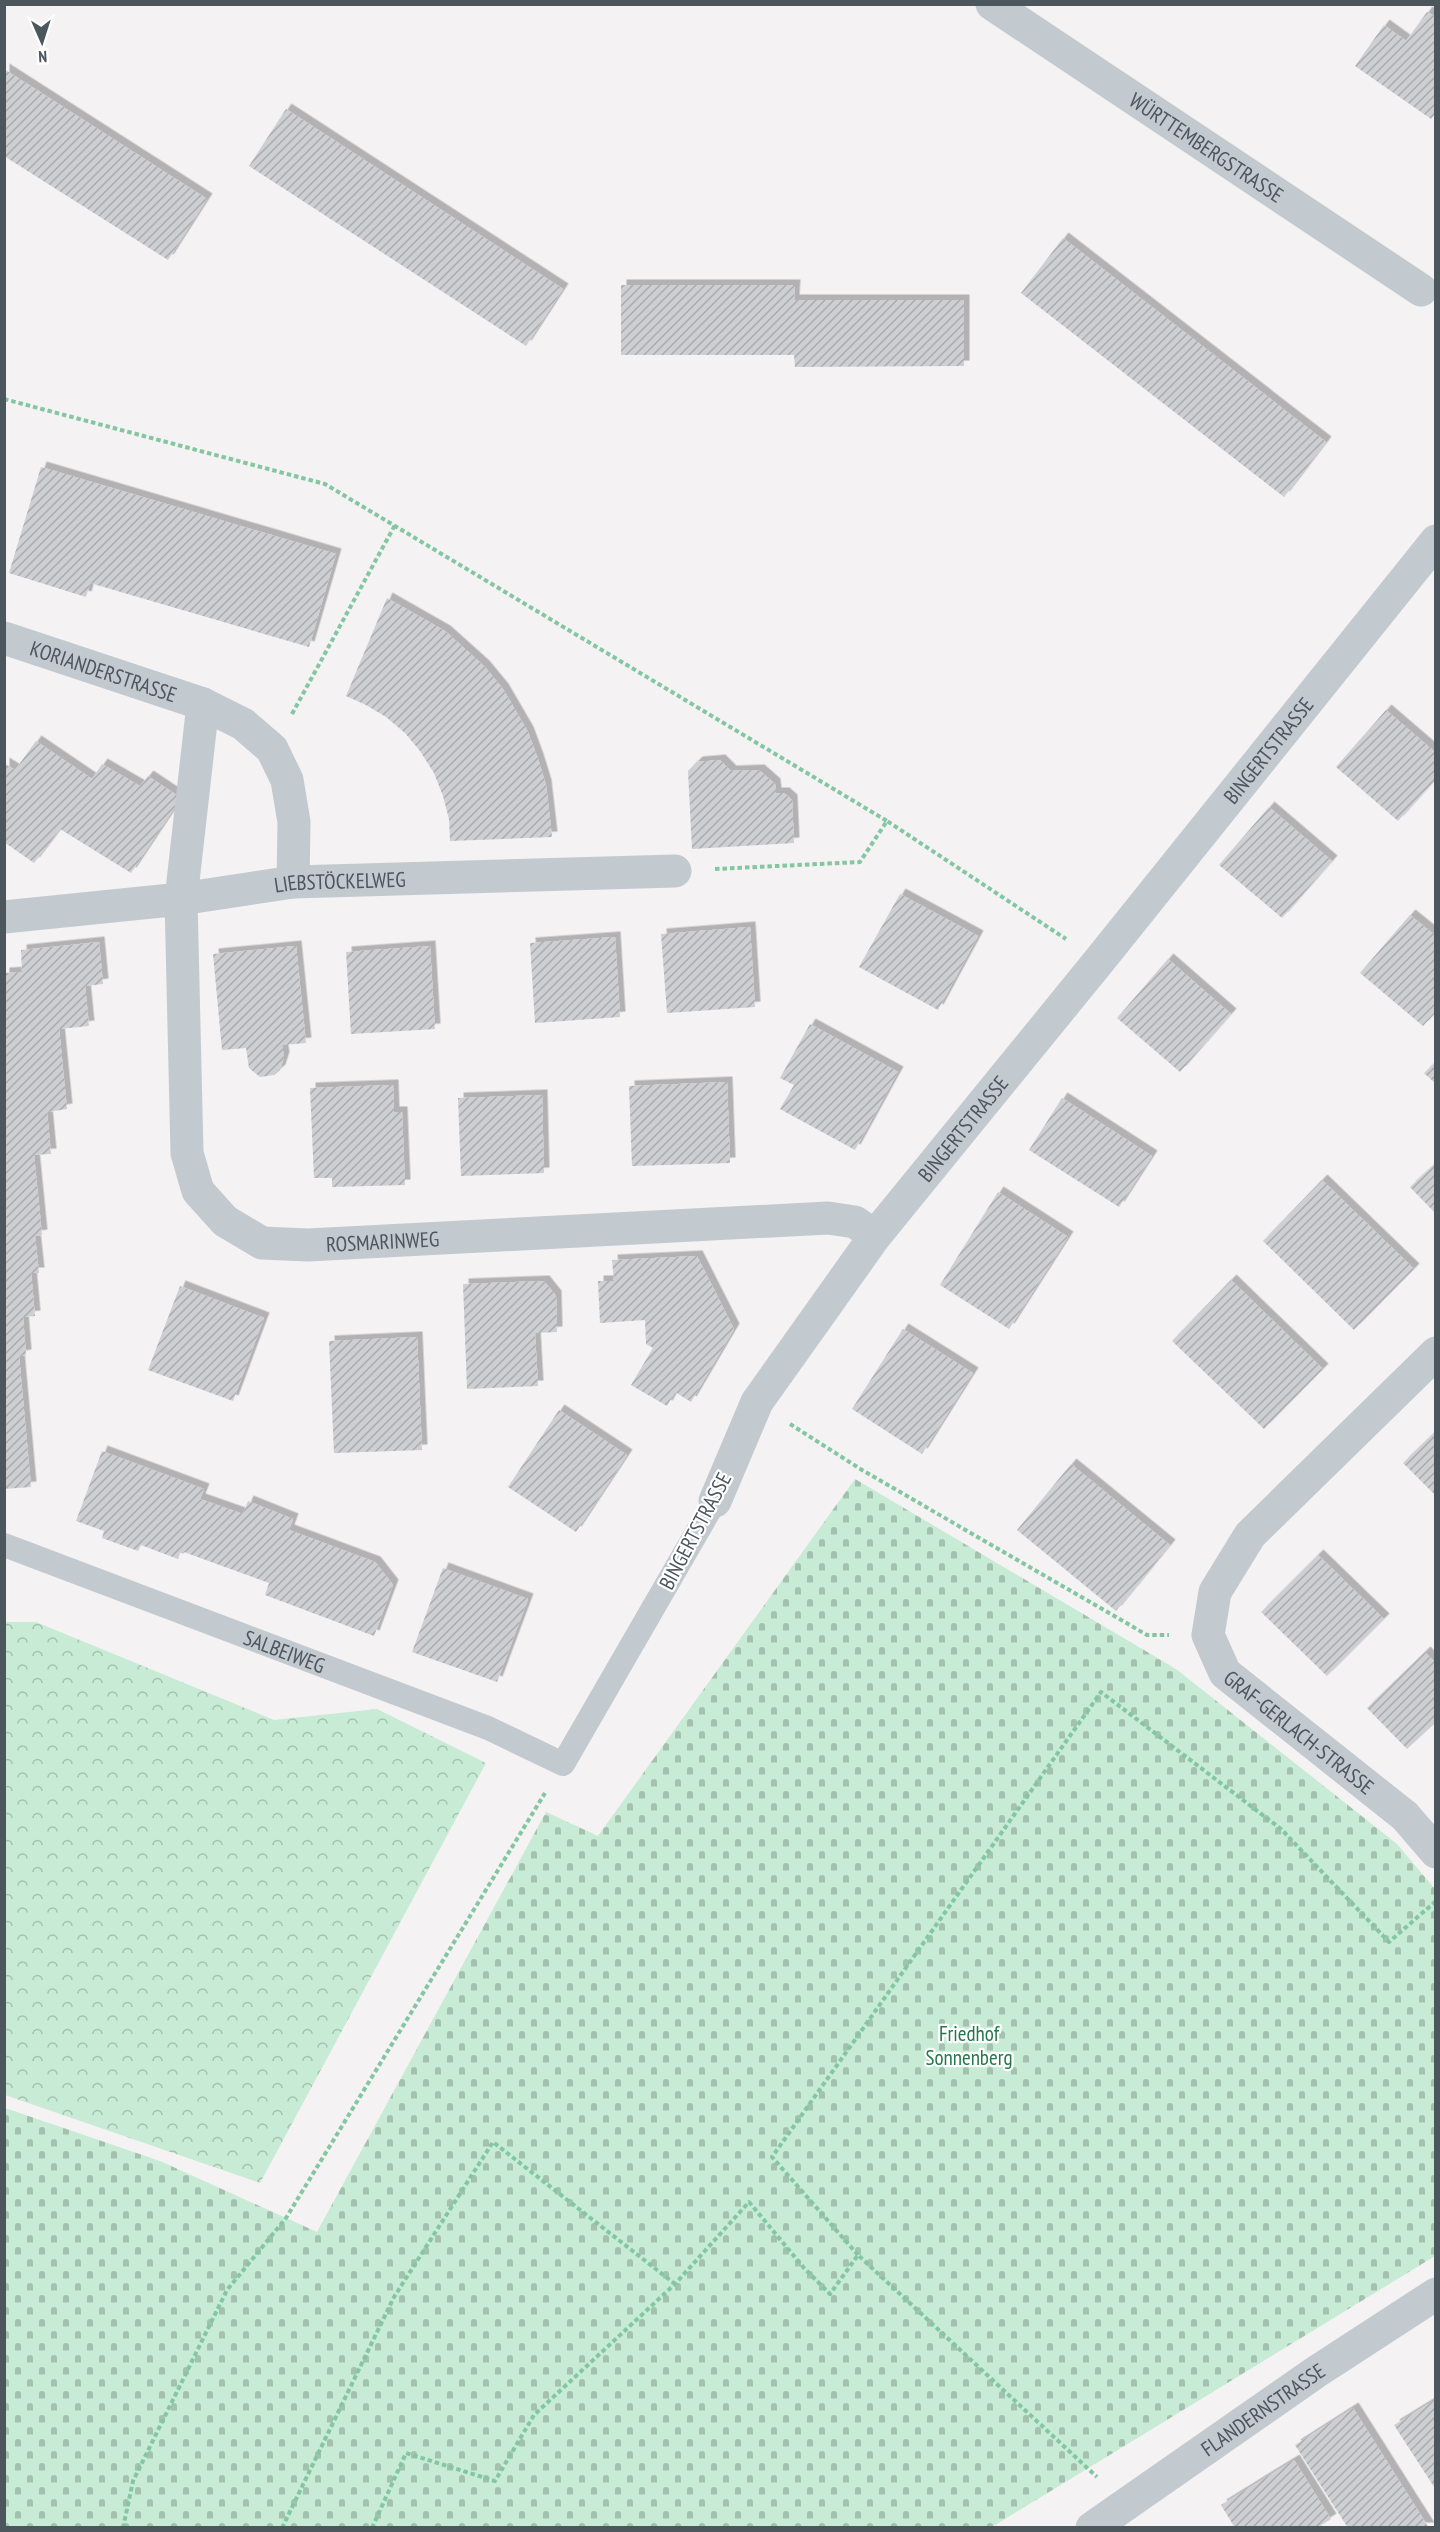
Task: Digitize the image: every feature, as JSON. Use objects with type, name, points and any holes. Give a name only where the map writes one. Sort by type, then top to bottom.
[{"type":"street","name":"WÜRTTEMBERGSTRASSE","points":[[992,4],[1421,290]]},
{"type":"street","name":"BINGERTSTRASSE","points":[[715,1501],[757,1402],[875,1236],[1100,961],[1436,541]]},
{"type":"street","name":"KORIANDERSTRASSE","points":[[4,638],[202,704],[243,724],[272,749],[287,780],[294,822],[293,882]]},
{"type":"street","name":"KORIANDERSTRASSE","points":[[181,899],[202,704]]},
{"type":"street","name":"LIEBSTÖCKELWEG","points":[[4,917],[181,899],[293,882],[675,871]]},
{"type":"street","name":"ROSMARINWEG","points":[[181,899],[187,1153],[198,1191],[225,1221],[262,1243],[308,1245],[828,1218],[855,1222],[875,1236]]},
{"type":"street","points":[[1208,1635],[1215,1592],[1250,1535],[1436,1353]]},
{"type":"street","name":"GRAF-GERLACH-STRASSE","points":[[1208,1635],[1226,1673],[1405,1816],[1436,1852]]},
{"type":"street","name":"FLANDERNSTRASSE","points":[[1092,2528],[1316,2372],[1436,2294]]},
{"type":"lane","name":"BINGERTSTRASSE","points":[[563,1764],[715,1501]]},
{"type":"lane","name":"SALBEIWEG","points":[[4,1545],[488,1728],[563,1764]]},
{"type":"path","points":[[4,399],[326,484],[887,820],[1100,961]]},
{"type":"path","points":[[272,749],[395,525]]},
{"type":"path","points":[[675,871],[860,862],[887,820]]},
{"type":"path","points":[[757,1402],[862,1470],[1147,1635],[1208,1635]]},
{"type":"path","points":[[1125,2505],[1101,2480],[858,2255],[772,2157],[1101,1692],[1281,1829],[1389,1942],[1436,1901]]},
{"type":"path","points":[[123,2528],[133,2481],[227,2290],[286,2218],[563,1764]]},
{"type":"path","points":[[282,2528],[394,2297],[493,2142],[675,2284]]},
{"type":"path","points":[[372,2528],[406,2453],[495,2481],[534,2415],[675,2284],[748,2202],[804,2268],[830,2294],[858,2255]]},
{"type":"green space","name":"Friedhof Sonnenberg","points":[[855,1479],[1176,1669],[1397,1844],[1435,1889],[1435,2256],[992,2527],[5,2527],[5,2108],[160,2161],[317,2232],[546,1812],[598,1836]]},
{"type":"green space","points":[[5,1622],[36,1622],[274,1720],[377,1709],[486,1763],[260,2183],[5,2095]]},
{"type":"building","points":[[1427,12],[1436,17],[1436,113],[1431,119],[1355,66],[1384,25],[1406,41]]},
{"type":"building","points":[[4,69],[207,199],[168,260],[4,156]]},
{"type":"building","points":[[286,109],[563,289],[526,346],[249,166]]},
{"type":"building","points":[[1063,238],[1326,442],[1284,497],[1021,293]]},
{"type":"building","points":[[621,285],[795,285],[794,300],[964,300],[964,366],[795,367],[794,355],[621,355]]},
{"type":"building","points":[[41,467],[336,554],[309,647],[90,583],[86,597],[9,573]]},
{"type":"building","points":[[387,598],[445,631],[484,666],[503,689],[528,732],[538,759],[546,785],[552,837],[450,841],[449,819],[443,796],[434,773],[420,751],[405,733],[386,717],[346,696]]},
{"type":"building","points":[[1386,710],[1436,753],[1436,779],[1398,821],[1336,767]]},
{"type":"building","points":[[36,741],[92,779],[102,764],[140,786],[148,776],[181,798],[131,873],[60,829],[34,863],[4,842],[4,763],[15,770]]},
{"type":"building","points":[[720,760],[731,771],[759,770],[775,784],[776,793],[784,793],[792,800],[794,843],[692,849],[688,771],[697,762]]},
{"type":"building","points":[[1269,807],[1332,861],[1282,918],[1219,865]]},
{"type":"building","points":[[900,894],[978,936],[938,1010],[859,967]]},
{"type":"building","points":[[1410,915],[1436,936],[1436,1012],[1423,1026],[1360,973]]},
{"type":"building","points":[[750,927],[755,1007],[667,1013],[661,934]]},
{"type":"building","points":[[615,937],[620,1017],[535,1023],[530,943]]},
{"type":"building","points":[[99,942],[103,984],[85,986],[89,1026],[59,1029],[67,1109],[47,1112],[51,1154],[34,1155],[42,1235],[35,1236],[39,1273],[31,1273],[35,1316],[23,1317],[26,1355],[19,1356],[31,1487],[4,1489],[4,973],[22,972],[21,950]]},
{"type":"building","points":[[296,946],[306,1043],[282,1045],[284,1057],[280,1070],[274,1075],[260,1077],[249,1068],[246,1048],[222,1050],[213,954]]},
{"type":"building","points":[[430,946],[435,1029],[351,1034],[346,952]]},
{"type":"building","points":[[1168,959],[1231,1014],[1180,1072],[1117,1018]]},
{"type":"building","points":[[810,1024],[898,1072],[855,1150],[780,1109],[794,1085],[780,1078]]},
{"type":"building","points":[[1436,1062],[1436,1084],[1424,1073]]},
{"type":"building","points":[[727,1082],[730,1163],[632,1166],[629,1086]]},
{"type":"building","points":[[393,1085],[394,1112],[402,1112],[405,1185],[332,1187],[332,1178],[314,1178],[310,1088]]},
{"type":"building","points":[[542,1095],[544,1173],[461,1176],[458,1098]]},
{"type":"building","points":[[1062,1098],[1152,1156],[1119,1207],[1029,1150]]},
{"type":"building","points":[[1436,1163],[1436,1214],[1410,1187]]},
{"type":"building","points":[[1322,1180],[1414,1269],[1354,1330],[1263,1241]]},
{"type":"building","points":[[998,1192],[1068,1237],[1009,1329],[940,1285]]},
{"type":"building","points":[[697,1256],[734,1329],[691,1402],[675,1392],[667,1406],[631,1385],[653,1348],[646,1344],[645,1320],[600,1323],[598,1281],[614,1281],[612,1260]]},
{"type":"building","points":[[1231,1280],[1323,1369],[1264,1429],[1172,1341]]},
{"type":"building","points":[[544,1281],[556,1296],[557,1332],[535,1333],[538,1386],[467,1389],[463,1284]]},
{"type":"building","points":[[180,1286],[264,1318],[233,1401],[148,1370]]},
{"type":"building","points":[[903,1329],[973,1373],[922,1454],[852,1409]]},
{"type":"building","points":[[417,1337],[422,1450],[334,1453],[329,1341]]},
{"type":"building","points":[[559,1410],[627,1455],[576,1532],[508,1487]]},
{"type":"building","points":[[1436,1431],[1436,1496],[1403,1463]]},
{"type":"building","points":[[102,1451],[204,1489],[200,1499],[243,1514],[248,1501],[293,1519],[289,1530],[375,1562],[393,1585],[374,1636],[265,1595],[269,1583],[181,1551],[178,1559],[141,1545],[138,1551],[102,1538],[104,1531],[76,1521]]},
{"type":"building","points":[[1071,1464],[1170,1545],[1116,1611],[1017,1530]]},
{"type":"building","points":[[1318,1555],[1384,1619],[1327,1676],[1261,1612]]},
{"type":"building","points":[[443,1568],[528,1599],[497,1682],[412,1652]]},
{"type":"building","points":[[1425,1652],[1436,1663],[1436,1722],[1407,1749],[1367,1708]]},
{"type":"building","points":[[1433,2401],[1436,2404],[1436,2490],[1394,2425]]},
{"type":"building","points":[[1353,2408],[1429,2528],[1348,2528],[1295,2445]]},
{"type":"building","points":[[1294,2460],[1331,2519],[1317,2528],[1235,2528],[1221,2505]]}]
